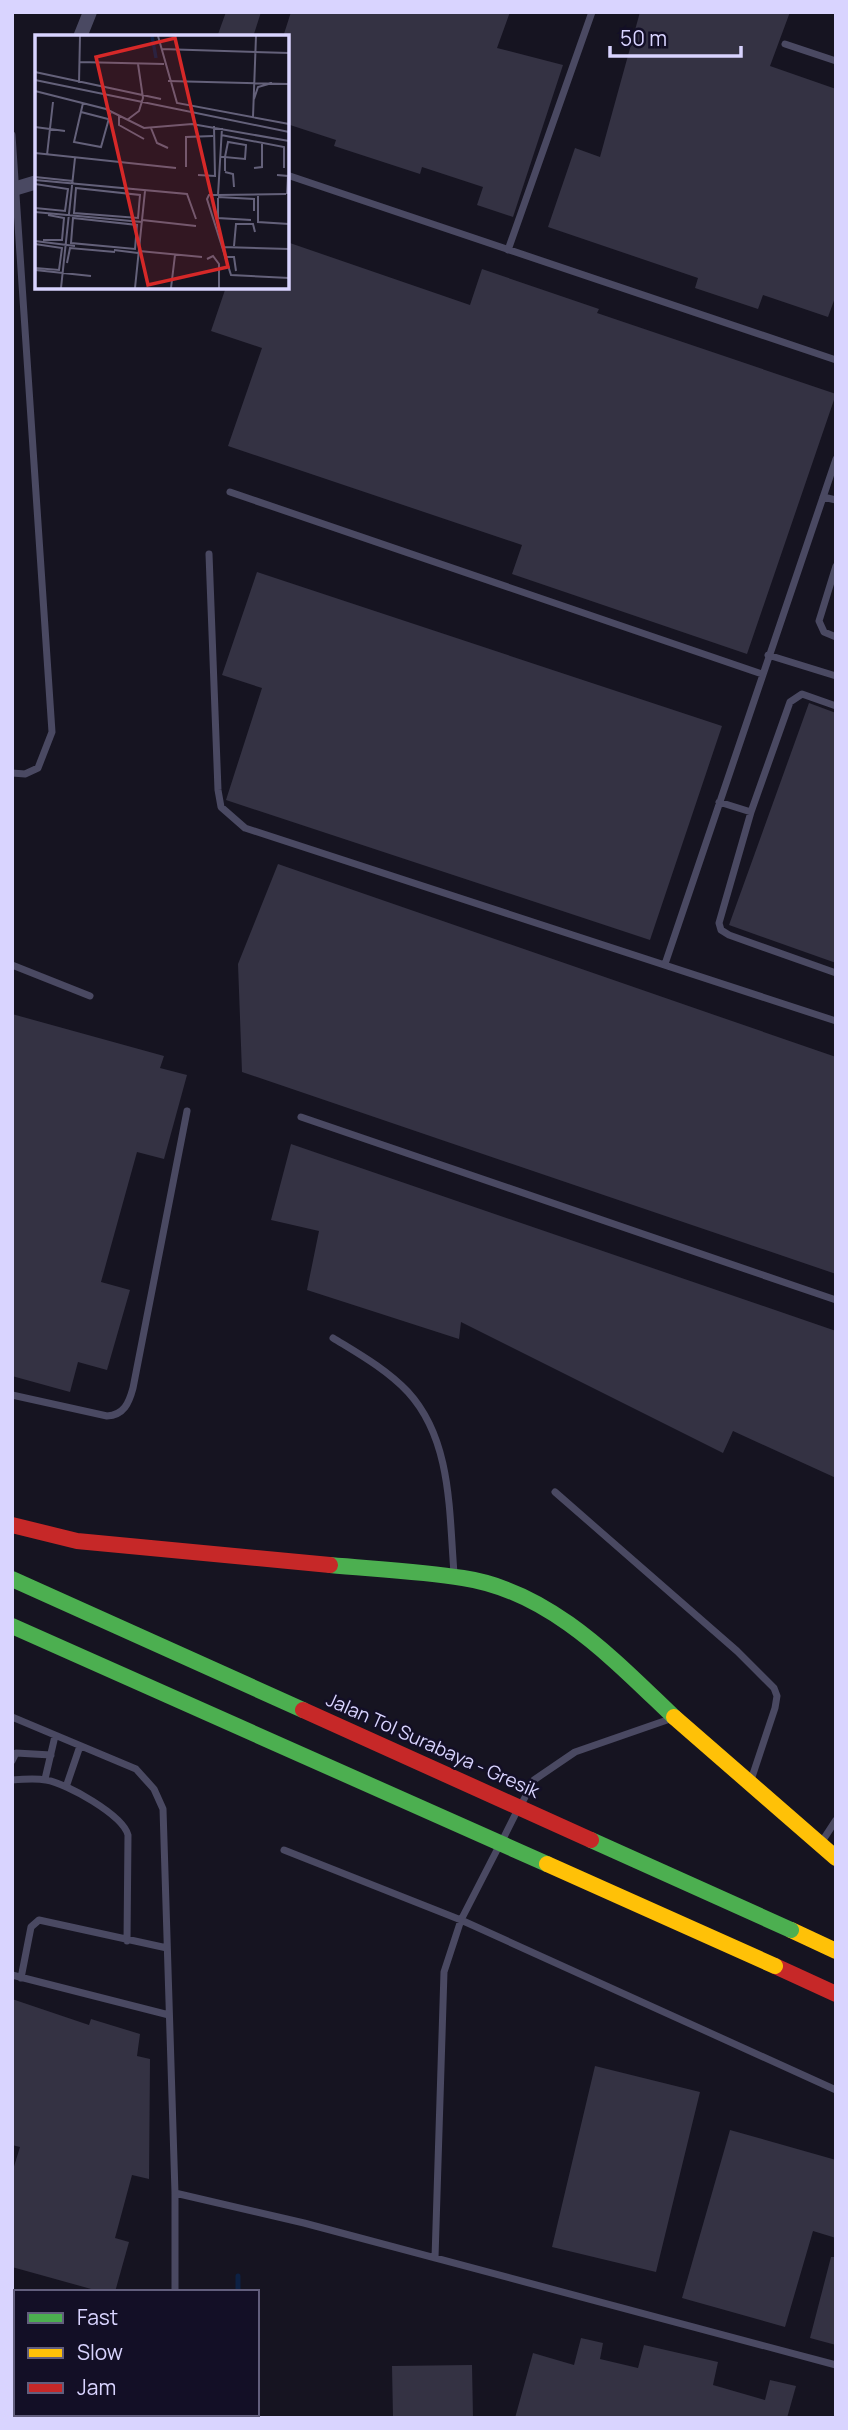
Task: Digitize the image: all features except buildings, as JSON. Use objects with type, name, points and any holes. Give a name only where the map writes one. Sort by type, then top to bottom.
[{"type":"main road","points":[[12,1525],[77,1541],[454,1577],[522,1597],[565,1621],[606,1652],[674,1717],[819,1846],[836,1858]]},
{"type":"main road","name":"Jalan Tol Surabaya - Gresik","points":[[12,1579],[836,1951]]},
{"type":"main road","points":[[12,1626],[836,1994]]},
{"type":"street","points":[[81,35],[90,12]]},
{"type":"street","points":[[17,188],[35,183]]},
{"type":"lane","points":[[508,250],[592,12]]},
{"type":"lane","points":[[785,44],[836,61]]},
{"type":"lane","points":[[12,135],[17,188],[15,218],[52,732],[38,768],[25,774],[12,773]]},
{"type":"lane","points":[[289,176],[836,360]]},
{"type":"lane","points":[[665,964],[836,459]]},
{"type":"lane","points":[[230,492],[762,674]]},
{"type":"lane","points":[[823,497],[836,500]]},
{"type":"lane","points":[[209,554],[218,790],[221,807],[226,814],[245,828],[836,1021]]},
{"type":"lane","points":[[836,566],[819,621],[824,632],[836,637]]},
{"type":"lane","points":[[768,655],[836,676]]},
{"type":"lane","points":[[836,706],[803,694],[792,699],[751,812],[719,919],[721,930],[836,973]]},
{"type":"lane","points":[[719,802],[751,812]]},
{"type":"lane","points":[[12,965],[90,996]]},
{"type":"lane","points":[[12,1395],[107,1416],[119,1414],[124,1409],[133,1388],[187,1111]]},
{"type":"lane","points":[[301,1117],[836,1300]]},
{"type":"lane","points":[[333,1338],[379,1367],[408,1392],[426,1416],[445,1470],[454,1577]]},
{"type":"lane","points":[[555,1492],[737,1651],[774,1688],[777,1696],[775,1708],[750,1784]]},
{"type":"lane","points":[[12,1717],[136,1769],[154,1789],[163,1810],[175,2193],[175,2290]]},
{"type":"lane","points":[[435,2258],[444,1972],[461,1920],[534,1780],[575,1752],[674,1717]]},
{"type":"lane","points":[[45,1779],[55,1736]]},
{"type":"lane","points":[[66,1787],[80,1746]]},
{"type":"lane","points":[[12,1761],[16,1753],[51,1755]]},
{"type":"lane","points":[[12,1780],[45,1779],[66,1787],[115,1816],[127,1829],[127,1941]]},
{"type":"lane","points":[[819,1846],[836,1820]]},
{"type":"lane","points":[[284,1850],[461,1920],[836,2090]]},
{"type":"lane","points":[[21,1978],[31,1927],[39,1920],[167,1948]]},
{"type":"lane","points":[[12,1975],[169,2015]]},
{"type":"lane","points":[[175,2193],[304,2223],[836,2365]]},
{"type":"waterway","points":[[238,2276],[238,2290]]},
{"type":"traffic: fast","points":[[330,1565],[463,1578],[495,1585],[524,1597],[579,1631],[674,1717]]},
{"type":"traffic: fast","points":[[12,1579],[303,1710]]},
{"type":"traffic: fast","points":[[12,1626],[547,1864]]},
{"type":"traffic: fast","points":[[591,1840],[791,1930]]},
{"type":"traffic: slow","points":[[674,1717],[836,1858]]},
{"type":"traffic: slow","points":[[547,1864],[775,1966]]},
{"type":"traffic: slow","points":[[791,1930],[836,1951]]},
{"type":"traffic: jam","points":[[12,1525],[77,1541],[330,1565]]},
{"type":"traffic: jam","points":[[303,1710],[591,1840]]},
{"type":"traffic: jam","points":[[775,1966],[836,1994]]}]
